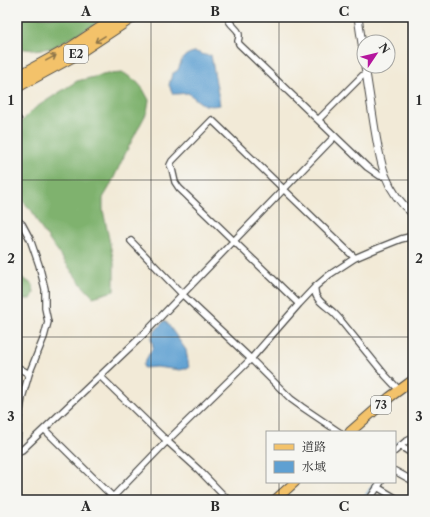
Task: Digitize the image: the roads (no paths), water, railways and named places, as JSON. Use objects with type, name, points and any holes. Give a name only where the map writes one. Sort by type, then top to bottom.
[{"type":"highway","name":"E2","points":[[17,76],[70,48],[117,17]]},
{"type":"highway","name":"E2","points":[[17,87],[74,56],[133,17]]},
{"type":"main road","name":"73","points":[[351,431],[413,380]]},
{"type":"main road","points":[[275,500],[294,483]]},
{"type":"street","points":[[232,17],[229,21],[239,32],[239,44],[367,167],[380,176],[385,176]]},
{"type":"street","points":[[358,17],[361,34]]},
{"type":"street","points":[[318,120],[361,74]]},
{"type":"street","points":[[367,74],[381,164],[385,176],[396,195],[402,204],[413,214]]},
{"type":"street","points":[[299,304],[179,188],[175,182],[170,165],[172,161],[212,120],[356,258]]},
{"type":"street","points":[[17,452],[22,450],[145,333],[335,136]]},
{"type":"street","points":[[17,220],[22,224],[30,239],[39,265],[45,289],[45,308],[48,322],[22,398],[18,423],[17,448]]},
{"type":"street","points":[[44,429],[113,499],[166,441],[251,359],[315,287],[329,275],[356,258],[390,243],[413,236]]},
{"type":"street","points":[[131,241],[183,295],[291,399],[337,431]]},
{"type":"street","points":[[315,287],[319,300],[334,313],[399,390]]},
{"type":"street","points":[[17,367],[29,374]]},
{"type":"street","points":[[100,376],[166,441],[199,470],[228,500]]},
{"type":"street","points":[[396,450],[413,438]]},
{"type":"street","points":[[400,446],[413,454]]},
{"type":"street","points":[[396,472],[413,481]]},
{"type":"street","points":[[369,500],[379,485],[399,500]]},
{"type":"water","points":[[194,52],[211,55],[220,105],[210,106],[202,104],[188,93],[173,94],[169,85],[172,74],[178,70],[185,56]]},
{"type":"water","points":[[165,320],[186,350],[189,368],[180,370],[156,367],[144,368],[143,365],[153,347],[151,338]]},
{"type":"waterway","points":[[396,443],[413,432]]},
{"type":"waterway","points":[[364,500],[365,496],[374,483]]}]
